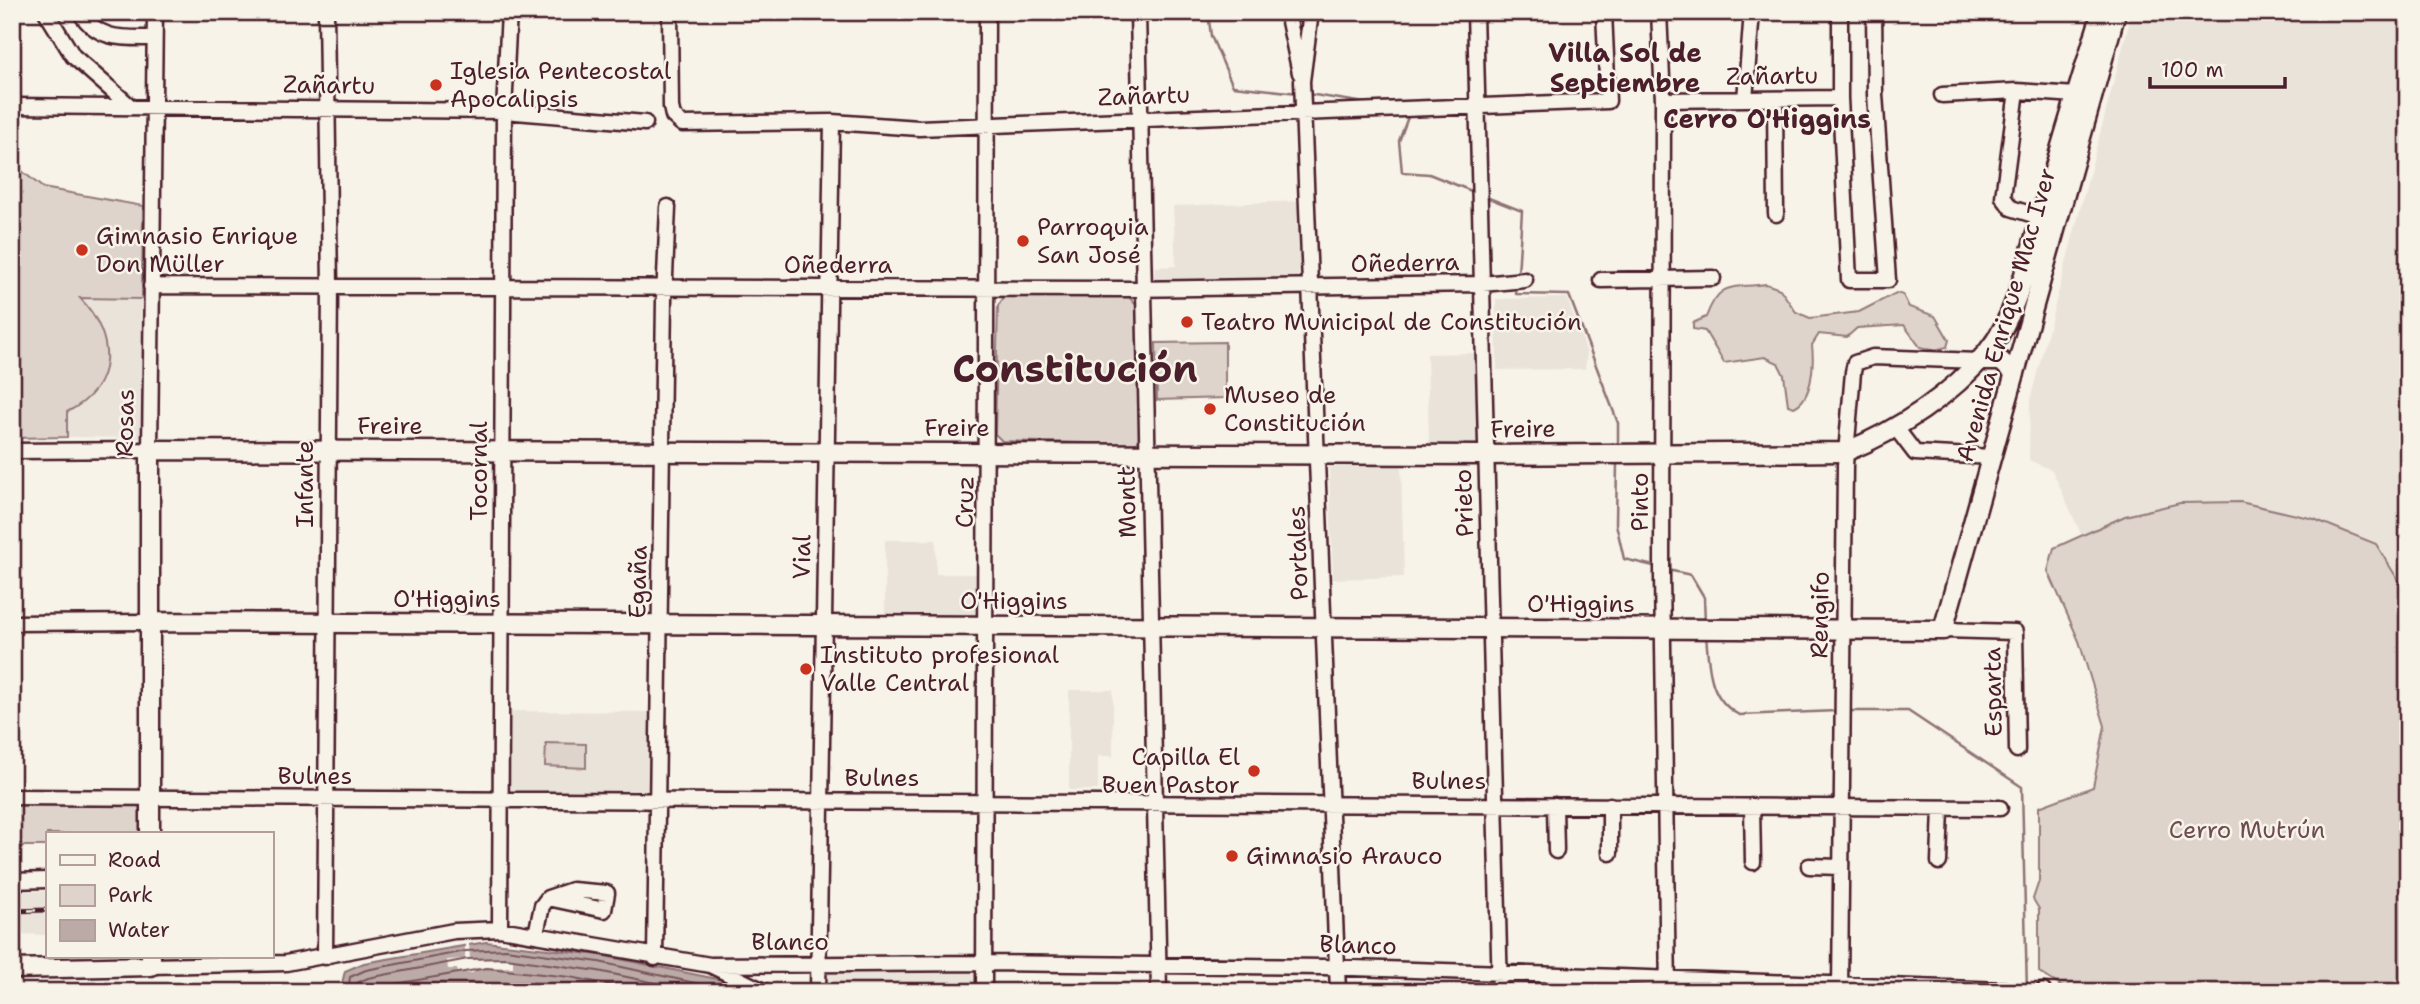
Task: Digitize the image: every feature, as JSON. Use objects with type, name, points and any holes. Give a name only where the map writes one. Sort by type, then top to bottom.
[{"type":"main road","name":"Avenida Enrique Mac Iver","points":[[1943,630],[2039,288],[2076,125],[2076,95],[2102,12]]},
{"type":"main road","name":"Avenida Enrique Mac Iver","points":[[1978,361],[1989,350],[2004,323],[2116,12]]},
{"type":"main road","points":[[2027,262],[2039,288]]},
{"type":"main road","points":[[2004,323],[2033,309]]},
{"type":"main road","points":[[1978,361],[2001,361],[2015,374]]},
{"type":"main road","name":"Freire","points":[[150,450],[1317,454],[1845,452],[1896,428],[1948,389],[1978,361]]},
{"type":"main road","name":"Rosas","points":[[150,450],[150,832]]},
{"type":"main road","name":"O'Higgins","points":[[149,622],[1943,630]]},
{"type":"main road","points":[[12,969],[151,961]]},
{"type":"street","points":[[46,12],[73,56],[131,107]]},
{"type":"street","points":[[80,12],[88,25],[104,36],[153,38]]},
{"type":"street","name":"Rosas","points":[[150,450],[155,12]]},
{"type":"street","name":"Infante","points":[[325,957],[330,286],[325,107],[326,12]]},
{"type":"street","name":"Tocornal","points":[[499,929],[504,111],[509,12]]},
{"type":"street","name":"Zañartu","points":[[670,12],[671,107],[673,116],[682,124],[832,122],[919,128],[1304,109],[1418,110],[1608,101],[1604,12]]},
{"type":"street","name":"Cruz","points":[[984,992],[988,453],[987,12]]},
{"type":"street","name":"Montt","points":[[1138,12],[1159,992]]},
{"type":"street","points":[[1287,12],[1302,81]]},
{"type":"street","points":[[1302,81],[1311,12]]},
{"type":"street","name":"Prieto","points":[[1475,12],[1500,992]]},
{"type":"street","name":"Pinto","points":[[1659,12],[1663,100],[1662,569],[1667,985]]},
{"type":"street","points":[[1745,99],[1752,12]]},
{"type":"street","points":[[1840,12],[1840,98],[1849,280],[1888,280],[1875,94],[1874,12]]},
{"type":"street","points":[[1291,37],[1300,42],[1308,38]]},
{"type":"street","name":"Portales","points":[[1302,81],[1338,992]]},
{"type":"street","points":[[1942,95],[2017,91],[2076,95]]},
{"type":"street","points":[[2017,91],[2003,197],[2008,206],[2040,217]]},
{"type":"street","name":"Zañartu","points":[[1663,100],[1840,98]]},
{"type":"street","points":[[1775,99],[1776,214]]},
{"type":"street","name":"Zañartu","points":[[12,106],[325,107],[504,111],[645,122]]},
{"type":"street","name":"Vial","points":[[818,992],[832,122]]},
{"type":"street","name":"Egaña","points":[[655,958],[664,287],[668,208]]},
{"type":"street","points":[[1601,279],[1713,278]]},
{"type":"street","name":"Oñederra","points":[[151,286],[1146,289],[1482,284],[1525,280]]},
{"type":"street","name":"Rengifo","points":[[1840,988],[1845,452],[1855,363],[1873,357],[1978,361]]},
{"type":"street","points":[[1896,428],[1915,453],[1992,457]]},
{"type":"street","name":"Freire","points":[[12,451],[150,450]]},
{"type":"street","name":"O'Higgins","points":[[12,623],[149,622]]},
{"type":"street","name":"O'Higgins","points":[[1943,630],[2015,632]]},
{"type":"street","name":"Esparta","points":[[2015,632],[2017,750]]},
{"type":"street","name":"Bulnes","points":[[12,797],[2000,808]]},
{"type":"street","points":[[1555,805],[1556,851]]},
{"type":"street","points":[[1610,805],[1610,853]]},
{"type":"street","points":[[1752,806],[1753,862]]},
{"type":"street","points":[[1939,862],[1941,808]]},
{"type":"street","points":[[1809,866],[1840,867]]},
{"type":"street","points":[[12,881],[46,880]]},
{"type":"street","points":[[536,934],[542,906],[548,898]]},
{"type":"street","points":[[151,961],[286,963],[454,932],[499,929],[655,958],[710,965],[766,992]]},
{"type":"street","name":"Blanco","points":[[710,965],[984,963],[1338,967],[1500,973],[1667,985],[2005,990]]},
{"type":"shaded area","points":[[2132,12],[2408,12],[2408,596],[2376,544],[2125,516],[2082,536],[2052,470],[2029,460],[2030,400]]},
{"type":"shaded area","points":[[1301,201],[1304,281],[1155,283],[1154,267],[1176,266],[1173,206]]},
{"type":"shaded area","points":[[80,298],[142,299],[141,438],[67,437],[67,412],[81,405],[104,372],[107,356],[101,326]]},
{"type":"shaded area","points":[[1567,298],[1587,353],[1585,369],[1497,370],[1496,299]]},
{"type":"shaded area","points":[[1477,353],[1481,445],[1429,446],[1427,354]]},
{"type":"shaded area","points":[[1401,465],[1404,577],[1333,579],[1329,467]]},
{"type":"shaded area","points":[[885,540],[936,540],[936,574],[981,574],[982,618],[885,620]]},
{"type":"shaded area","points":[[1069,690],[1113,690],[1113,756],[1098,756],[1098,790],[1069,790]]},
{"type":"shaded area","points":[[511,711],[652,712],[652,793],[510,793]]},
{"type":"shaded area","points":[[22,891],[46,891],[46,935],[12,934],[12,904],[22,904]]},
{"type":"shaded area","points":[[976,972],[977,992],[827,992],[827,973]]},
{"type":"green space","points":[[12,163],[43,188],[143,206],[142,299],[80,298],[100,328],[106,360],[96,389],[67,412],[67,437],[12,438]]},
{"type":"green space","points":[[1766,284],[1780,289],[1796,312],[1810,318],[1859,312],[1896,293],[1903,295],[1909,307],[1935,316],[1949,340],[1947,347],[1934,350],[1920,347],[1904,325],[1857,328],[1847,337],[1819,334],[1812,345],[1809,389],[1800,403],[1794,407],[1788,405],[1784,375],[1778,363],[1765,357],[1724,363],[1705,331],[1693,329],[1693,323],[1706,317],[1716,297],[1728,288]]},
{"type":"green space","points":[[1004,297],[1129,297],[1137,306],[1142,438],[1136,444],[1002,441],[995,434],[998,306]]},
{"type":"green space","points":[[1225,342],[1225,398],[1157,400],[1156,343]]},
{"type":"green space","name":"Cerro Mutrún","points":[[2240,502],[2314,519],[2376,544],[2408,596],[2408,992],[2070,992],[2039,972],[2039,909],[2033,899],[2039,881],[2039,807],[2093,787],[2105,726],[2079,641],[2048,571],[2054,548],[2125,516],[2180,503]]},
{"type":"green space","points":[[546,743],[586,744],[586,768],[545,766]]},
{"type":"green space","points":[[12,805],[141,806],[141,832],[46,832],[46,846],[12,846]]},
{"type":"water","points":[[486,942],[600,955],[722,980],[754,992],[340,992],[345,971],[364,963]]},
{"type":"pier","points":[[469,943],[470,959],[513,958],[513,967],[474,968],[473,973],[458,973],[457,969],[448,969],[447,960],[465,959],[465,944]]},
{"type":"waterway","points":[[1208,12],[1211,36],[1233,86],[1298,93]]},
{"type":"waterway","points":[[1308,94],[1365,103],[1398,101],[1400,105]]},
{"type":"waterway","points":[[1406,114],[1408,117],[1399,141],[1402,172],[1429,174],[1474,192]]},
{"type":"waterway","points":[[1486,197],[1522,211],[1518,275]]},
{"type":"waterway","points":[[1517,285],[1516,294],[1569,295],[1618,423],[1618,448]]},
{"type":"waterway","points":[[1617,462],[1616,524],[1624,559],[1658,567]]},
{"type":"waterway","points":[[1668,570],[1691,575],[1704,597],[1705,622]]},
{"type":"waterway","points":[[1706,635],[1710,670],[1716,691],[1721,700],[1739,715],[1836,711]]},
{"type":"waterway","points":[[1846,711],[1908,711],[2022,787],[2027,992]]},
{"type":"railway","points":[[12,911],[46,910]]},
{"type":"place","name":"Iglesia Pentecostal Apocalipsis","points":[[436,85]]},
{"type":"place","name":"Parroquia San José","points":[[1023,241]]},
{"type":"place","name":"Gimnasio Enrique Don Müller","points":[[82,250]]},
{"type":"place","name":"Teatro Municipal de Constitución","points":[[1187,322]]},
{"type":"place","name":"Museo de Constitución","points":[[1210,409]]},
{"type":"place","name":"Instituto profesional Valle Central","points":[[806,669]]},
{"type":"place","name":"Capilla El Buen Pastor","points":[[1254,771]]},
{"type":"place","name":"Gimnasio Arauco","points":[[1232,856]]},
{"type":"district","name":"Villa Sol de Septiembre","points":[[1625,68]]},
{"type":"district","name":"Cerro O'Higgins","points":[[1767,119]]},
{"type":"district","name":"Constitución","points":[[1075,369]]}]
